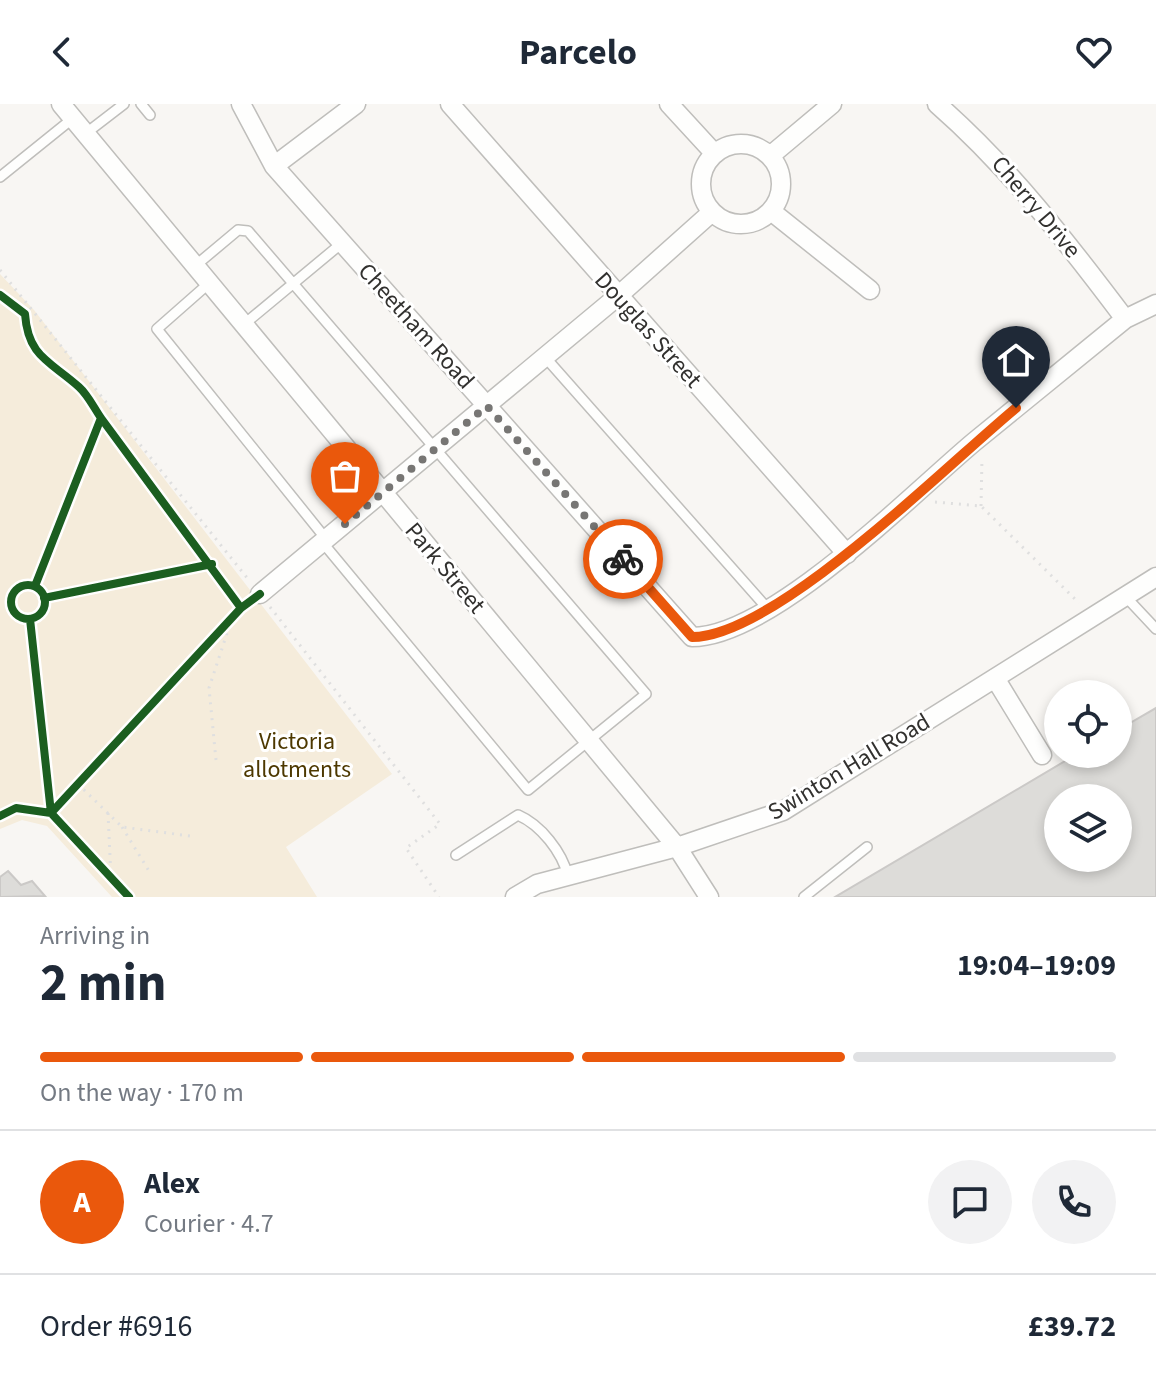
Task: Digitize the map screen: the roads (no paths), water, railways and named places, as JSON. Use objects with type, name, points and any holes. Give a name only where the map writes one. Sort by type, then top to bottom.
[{"type":"street","name":"Cheetham Road","points":[[241,104],[274,166],[692,637],[716,636],[767,608]]},
{"type":"street","points":[[274,166],[356,104]]},
{"type":"street","name":"Douglas Street","points":[[450,104],[847,554]]},
{"type":"street","points":[[669,104],[715,154]]},
{"type":"street","points":[[770,156],[832,104]]},
{"type":"street","name":"Cherry Drive","points":[[937,104],[982,144],[1044,214],[1125,319]]},
{"type":"street","name":"Park Street","points":[[66,111],[207,285],[677,847],[709,897]]},
{"type":"street","points":[[737,144],[761,149],[770,156],[781,178],[781,189],[771,211],[748,224],[735,224],[712,212],[701,189],[707,164],[715,154],[737,144]]},
{"type":"street","points":[[771,211],[870,290]]},
{"type":"street","points":[[260,594],[437,449],[712,212]]},
{"type":"street","points":[[767,608],[847,554],[973,443],[1125,319],[1156,304]]},
{"type":"street","name":"Swinton Hall Road","points":[[515,897],[537,884],[677,847],[783,811],[1156,577]]},
{"type":"street","points":[[995,678],[1042,755]]},
{"type":"lane","points":[[85,134],[124,104]]},
{"type":"lane","points":[[141,104],[150,115]]},
{"type":"lane","points":[[0,177],[66,111]]},
{"type":"lane","points":[[193,268],[243,227],[644,691],[643,696],[531,790],[525,788],[157,329],[207,285]]},
{"type":"lane","points":[[242,326],[342,243]]},
{"type":"lane","points":[[545,357],[767,608]]},
{"type":"lane","points":[[1126,597],[1156,629]]},
{"type":"lane","points":[[456,855],[518,815],[541,830],[565,863],[568,876]]},
{"type":"lane","points":[[804,897],[867,847]]},
{"type":"park label","name":"Victoria allotments","points":[[297,755]]}]
